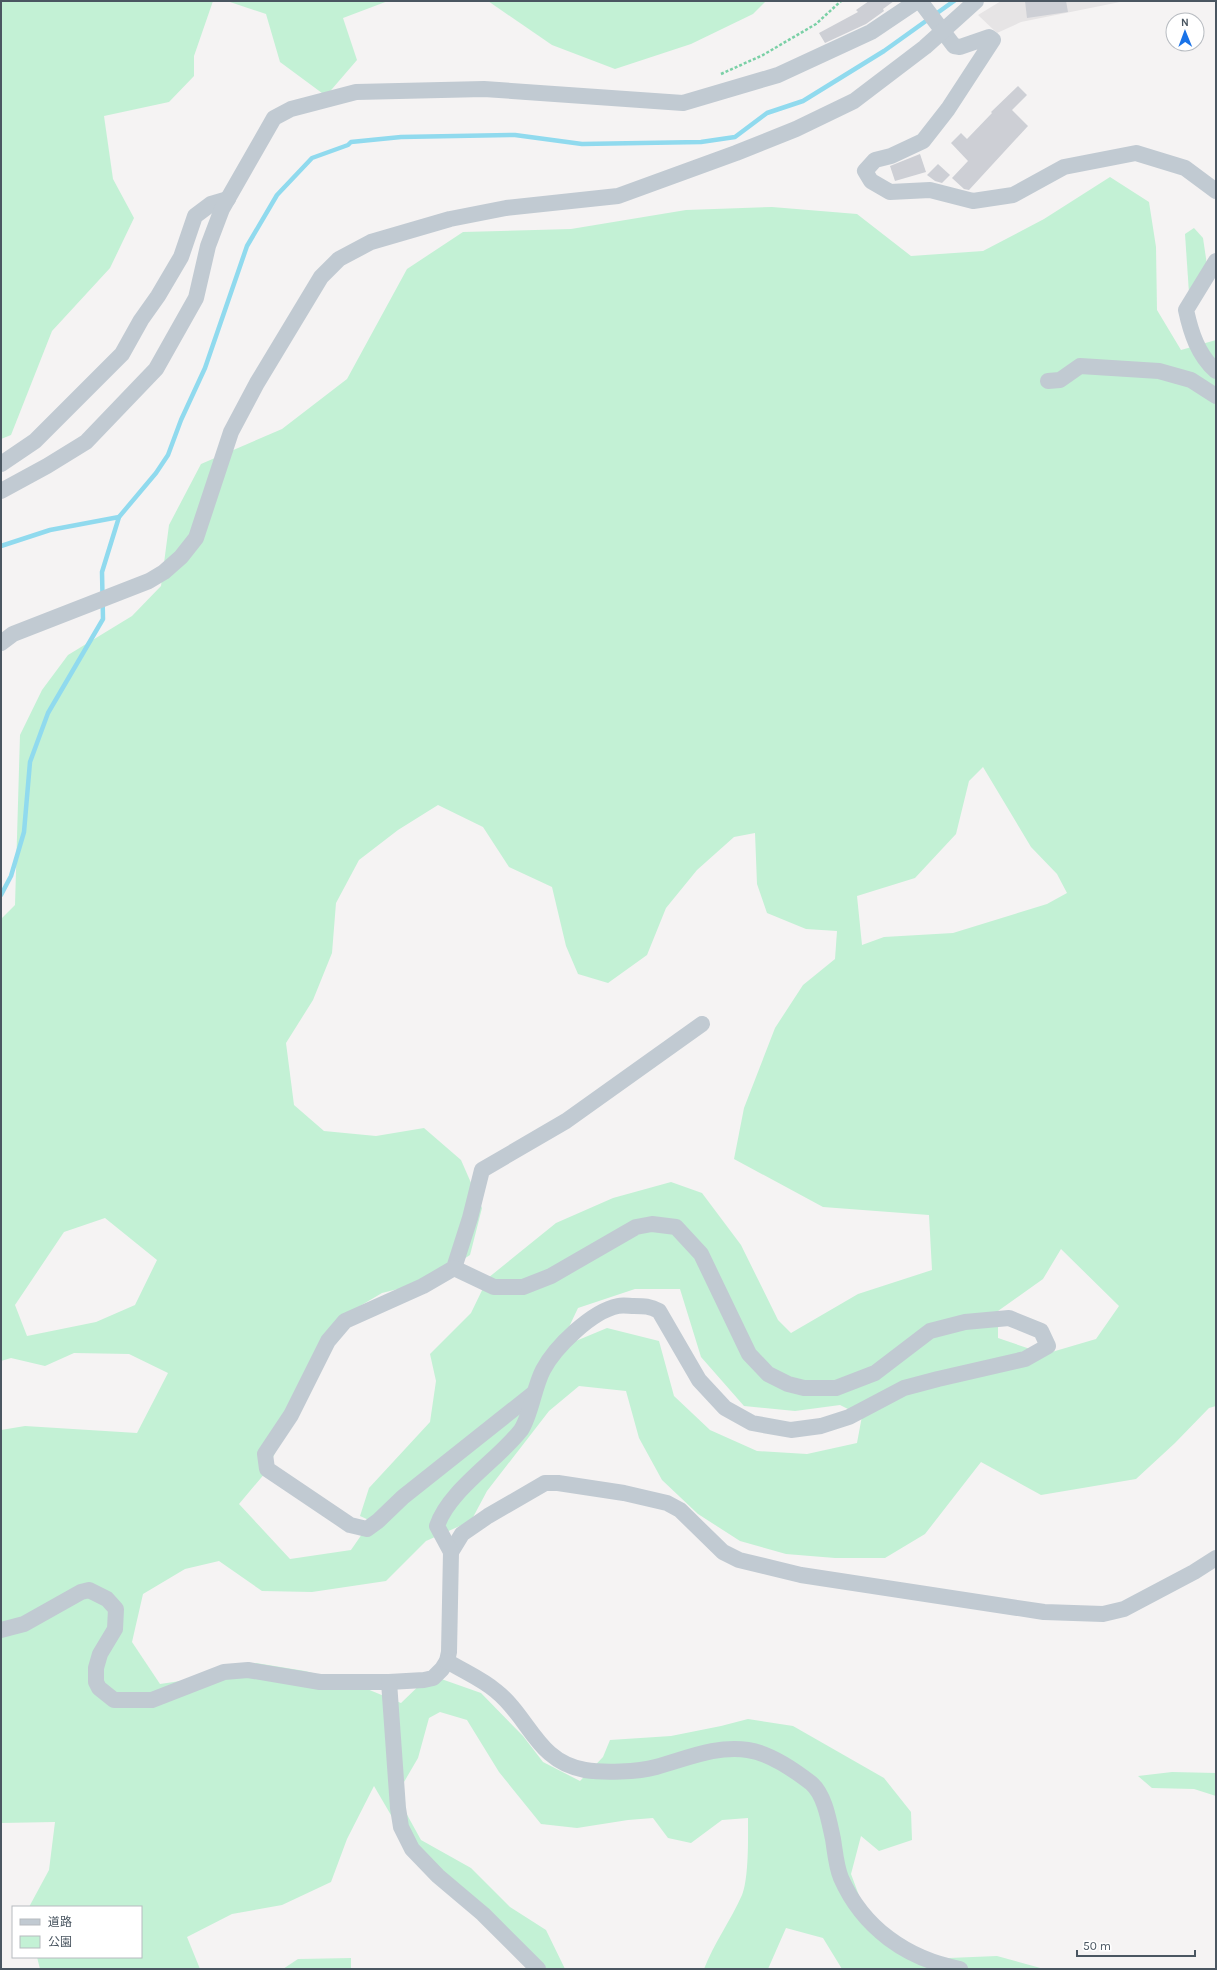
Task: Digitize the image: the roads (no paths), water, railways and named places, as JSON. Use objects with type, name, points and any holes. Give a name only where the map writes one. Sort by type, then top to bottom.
[{"type":"street","points":[[1,491],[47,466],[86,442],[156,369],[196,298],[208,246],[228,199],[274,118],[291,109],[356,92],[477,90],[683,102],[778,76],[871,32],[919,1],[954,46],[960,47],[989,37],[993,40],[948,109],[923,141],[891,156],[874,160],[865,171],[870,181],[890,192],[930,190],[973,201],[1013,195],[1064,167],[1136,153],[1185,168],[1216,191]]},
{"type":"street","points":[[1,642],[13,634],[65,612],[149,581],[164,572],[181,557],[196,538],[231,432],[257,383],[321,277],[338,259],[371,242],[450,219],[506,208],[618,196],[736,153],[796,129],[854,101],[925,47],[942,30],[976,1]]},
{"type":"street","points":[[1,464],[35,441],[122,354],[141,320],[158,296],[181,257],[195,216],[211,204],[228,199]]},
{"type":"street","points":[[1216,261],[1186,310],[1191,334],[1208,364],[1216,371]]},
{"type":"street","points":[[1048,381],[1060,380],[1080,366],[1159,371],[1191,380],[1216,396]]},
{"type":"street","points":[[536,1392],[403,1497],[378,1521],[367,1529],[350,1525],[267,1469],[266,1454],[291,1415],[328,1341],[345,1321],[423,1286],[454,1268],[470,1218],[482,1170],[566,1121],[702,1024]]},
{"type":"street","points":[[1,1630],[24,1624],[81,1592],[89,1590],[107,1599],[116,1609],[116,1620],[114,1629],[100,1654],[96,1668],[96,1682],[101,1690],[114,1700],[152,1700],[224,1672],[248,1670],[320,1682],[389,1682],[433,1678],[442,1670],[447,1661],[449,1652],[451,1552],[437,1526],[440,1518],[455,1498],[521,1429],[536,1392],[542,1371],[548,1362],[577,1329],[596,1316],[618,1306],[651,1306],[659,1311],[699,1380],[724,1408],[752,1423],[791,1430],[828,1424],[849,1417],[904,1388],[938,1378],[1025,1359],[1048,1346],[1041,1331],[1009,1318],[965,1322],[930,1332],[875,1373],[836,1388],[804,1388],[788,1384],[768,1374],[749,1354],[701,1254],[676,1227],[652,1224],[636,1227],[551,1276],[523,1287],[494,1288],[454,1268]]},
{"type":"street","points":[[451,1552],[462,1534],[488,1516],[545,1483],[558,1483],[624,1493],[667,1503],[680,1510],[723,1552],[739,1560],[801,1575],[1044,1612],[1103,1614],[1124,1609],[1194,1572],[1216,1558]]},
{"type":"street","points":[[447,1661],[496,1691],[558,1762],[585,1770],[640,1770],[654,1768],[710,1750],[748,1750],[776,1760],[812,1784],[826,1808],[841,1877],[853,1901],[869,1923],[904,1950],[929,1962],[960,1969]]},
{"type":"street","points":[[389,1682],[398,1808],[401,1827],[412,1849],[438,1876],[483,1914],[538,1969]]},
{"type":"waterway","points":[[1,895],[11,876],[24,832],[30,762],[48,713],[103,619],[102,572],[119,517],[156,473],[168,455],[181,420],[205,368],[247,246],[277,195],[312,158],[348,145],[351,142],[401,137],[515,135],[582,144],[701,142],[735,137],[767,113],[803,101],[884,51],[954,1]]},
{"type":"waterway","points":[[1,546],[50,530],[119,517]]}]
